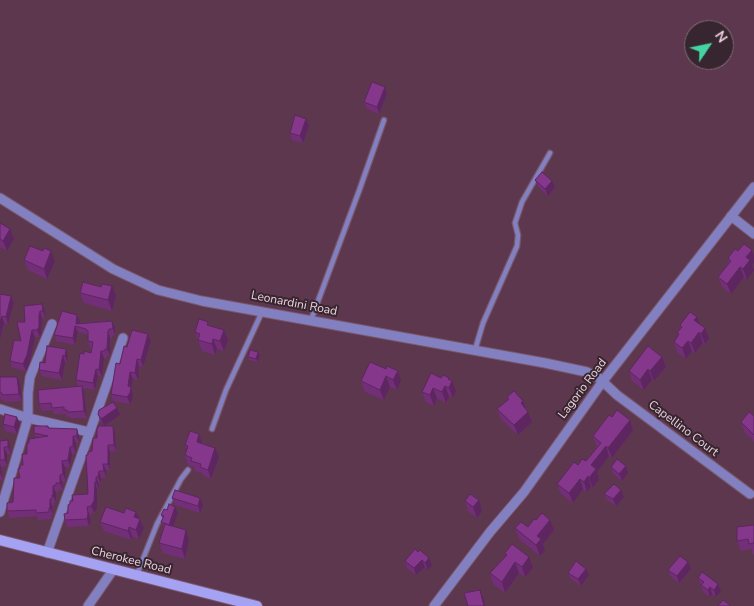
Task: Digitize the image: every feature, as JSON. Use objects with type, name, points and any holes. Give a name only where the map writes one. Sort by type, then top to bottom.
[{"type":"street","name":"Lagorio Road","points":[[434,606],[490,532],[524,492],[603,381],[754,187]]},
{"type":"street","name":"Leonardini Road","points":[[0,198],[114,269],[158,290],[202,300],[587,372],[603,381]]},
{"type":"street","points":[[731,216],[754,234]]},
{"type":"street","points":[[0,512],[28,418],[30,377],[52,324]]},
{"type":"street","points":[[47,553],[123,338]]},
{"type":"street","name":"Capellino Court","points":[[603,381],[617,395],[752,492]]},
{"type":"street","points":[[0,409],[28,418],[89,432]]},
{"type":"street","name":"Cherokee Road","points":[[0,540],[257,606]]},
{"type":"street","points":[[88,606],[113,570]]},
{"type":"lane","points":[[310,320],[356,200],[384,120]]},
{"type":"lane","points":[[475,350],[483,323],[518,246],[515,224],[522,202],[550,153]]},
{"type":"lane","points":[[212,429],[226,390],[263,311]]},
{"type":"lane","points":[[136,575],[157,524],[181,479],[188,470]]},
{"type":"building","points":[[372,82],[385,87],[377,107],[364,102]]},
{"type":"building","points":[[295,115],[306,119],[300,136],[290,133]]},
{"type":"building","points":[[542,172],[552,181],[545,189],[535,180]]},
{"type":"building","points":[[0,223],[10,229],[3,241],[0,239]]},
{"type":"building","points":[[744,244],[752,250],[746,257],[750,260],[743,269],[740,267],[727,284],[718,277],[731,261],[728,258],[735,249],[738,251]]},
{"type":"building","points":[[30,246],[43,251],[44,248],[51,251],[44,269],[24,260]]},
{"type":"building","points":[[83,282],[101,287],[102,284],[112,286],[108,300],[80,293]]},
{"type":"building","points":[[0,294],[11,296],[6,317],[2,316],[0,322]]},
{"type":"building","points":[[42,304],[43,311],[40,311],[39,315],[39,327],[37,330],[32,330],[27,355],[23,364],[10,361],[14,340],[21,341],[17,322],[25,322],[24,306]]},
{"type":"building","points":[[62,311],[77,315],[76,324],[112,321],[113,329],[108,331],[107,349],[101,351],[99,370],[96,369],[93,383],[76,380],[80,353],[84,354],[84,351],[91,353],[93,342],[88,341],[88,331],[75,326],[73,338],[54,335]]},
{"type":"building","points":[[690,312],[697,317],[694,320],[705,328],[701,334],[699,332],[691,343],[688,341],[682,348],[674,342],[679,334],[677,333],[682,327],[680,325]]},
{"type":"building","points":[[199,319],[208,322],[207,325],[224,330],[220,341],[213,339],[212,344],[198,340],[200,334],[195,332]]},
{"type":"building","points":[[132,330],[148,334],[141,360],[137,359],[135,373],[130,372],[128,386],[131,387],[127,397],[111,394],[116,363],[120,364],[124,346],[127,347]]},
{"type":"building","points":[[47,346],[66,349],[59,373],[39,370],[40,362],[45,363]]},
{"type":"building","points":[[648,346],[662,357],[650,371],[648,369],[640,380],[629,371]]},
{"type":"building","points":[[250,350],[258,352],[256,359],[248,357]]},
{"type":"building","points":[[370,362],[386,369],[387,366],[398,371],[393,380],[386,376],[380,390],[361,381]]},
{"type":"building","points":[[431,373],[441,378],[443,375],[449,378],[452,381],[449,388],[445,386],[442,392],[433,388],[430,395],[422,392]]},
{"type":"building","points":[[0,377],[17,377],[19,394],[2,395],[0,393]]},
{"type":"building","points":[[82,386],[84,411],[67,412],[67,410],[64,410],[64,407],[52,408],[51,403],[39,404],[38,390]]},
{"type":"building","points":[[514,391],[523,401],[521,403],[528,412],[514,425],[497,409],[509,399],[507,397]]},
{"type":"building","points":[[113,402],[117,408],[101,419],[98,414],[99,410]]},
{"type":"building","points":[[617,410],[630,420],[608,448],[606,446],[591,465],[596,469],[589,478],[588,476],[584,482],[580,479],[569,493],[557,484],[574,462],[578,465],[582,459],[586,461],[601,443],[593,436],[609,415],[612,417]]},
{"type":"building","points":[[749,412],[754,416],[754,435],[741,422]]},
{"type":"building","points":[[5,414],[17,417],[14,427],[3,424]]},
{"type":"building","points":[[34,426],[77,429],[77,436],[73,436],[73,446],[70,447],[68,460],[62,461],[63,474],[60,475],[60,483],[56,483],[53,486],[53,496],[50,499],[49,512],[36,513],[36,510],[7,511],[7,503],[13,502],[14,478],[20,478],[18,469],[20,469],[20,465],[23,465],[22,454],[27,454],[29,439],[48,436],[34,433]]},
{"type":"building","points":[[98,426],[113,426],[114,445],[108,445],[108,464],[103,464],[104,471],[99,471],[98,477],[96,477],[94,501],[91,506],[87,507],[87,519],[65,520],[64,514],[68,513],[68,505],[70,501],[73,501],[72,495],[88,494],[86,455],[92,451],[93,438],[97,438]]},
{"type":"building","points":[[190,431],[199,434],[197,442],[215,448],[208,470],[200,467],[201,464],[191,461],[192,458],[185,455],[188,446],[185,445]]},
{"type":"building","points":[[8,440],[8,447],[4,447],[5,460],[0,460],[0,441]]},
{"type":"building","points":[[617,459],[626,466],[619,474],[611,467]]},
{"type":"building","points":[[614,484],[621,490],[613,499],[604,494]]},
{"type":"building","points":[[175,490],[200,498],[198,506],[172,498]]},
{"type":"building","points":[[470,494],[479,500],[473,507],[465,501]]},
{"type":"building","points":[[169,504],[175,507],[169,525],[161,522],[164,516],[161,515],[164,509],[167,510]]},
{"type":"building","points":[[106,507],[124,513],[126,508],[136,512],[134,517],[140,519],[136,530],[129,527],[128,531],[100,522]]},
{"type":"building","points":[[542,513],[550,520],[537,536],[541,539],[536,545],[515,528],[521,522],[528,527]]},
{"type":"building","points":[[165,524],[186,530],[182,549],[159,543]]},
{"type":"building","points":[[754,525],[754,543],[749,544],[748,539],[737,541],[737,527]]},
{"type":"building","points":[[512,544],[529,557],[522,567],[515,562],[502,582],[490,573],[507,555],[505,553]]},
{"type":"building","points":[[415,549],[418,552],[420,550],[429,558],[425,563],[422,560],[414,568],[405,561]]},
{"type":"building","points":[[680,556],[688,562],[677,576],[668,570]]},
{"type":"building","points":[[576,561],[586,569],[578,579],[568,573]]},
{"type":"building","points":[[702,572],[718,584],[714,590],[710,587],[708,590],[701,585],[704,582],[698,578]]},
{"type":"building","points":[[480,590],[484,606],[468,606],[464,593]]},
{"type":"building","points":[[723,600],[731,606],[718,606]]}]
